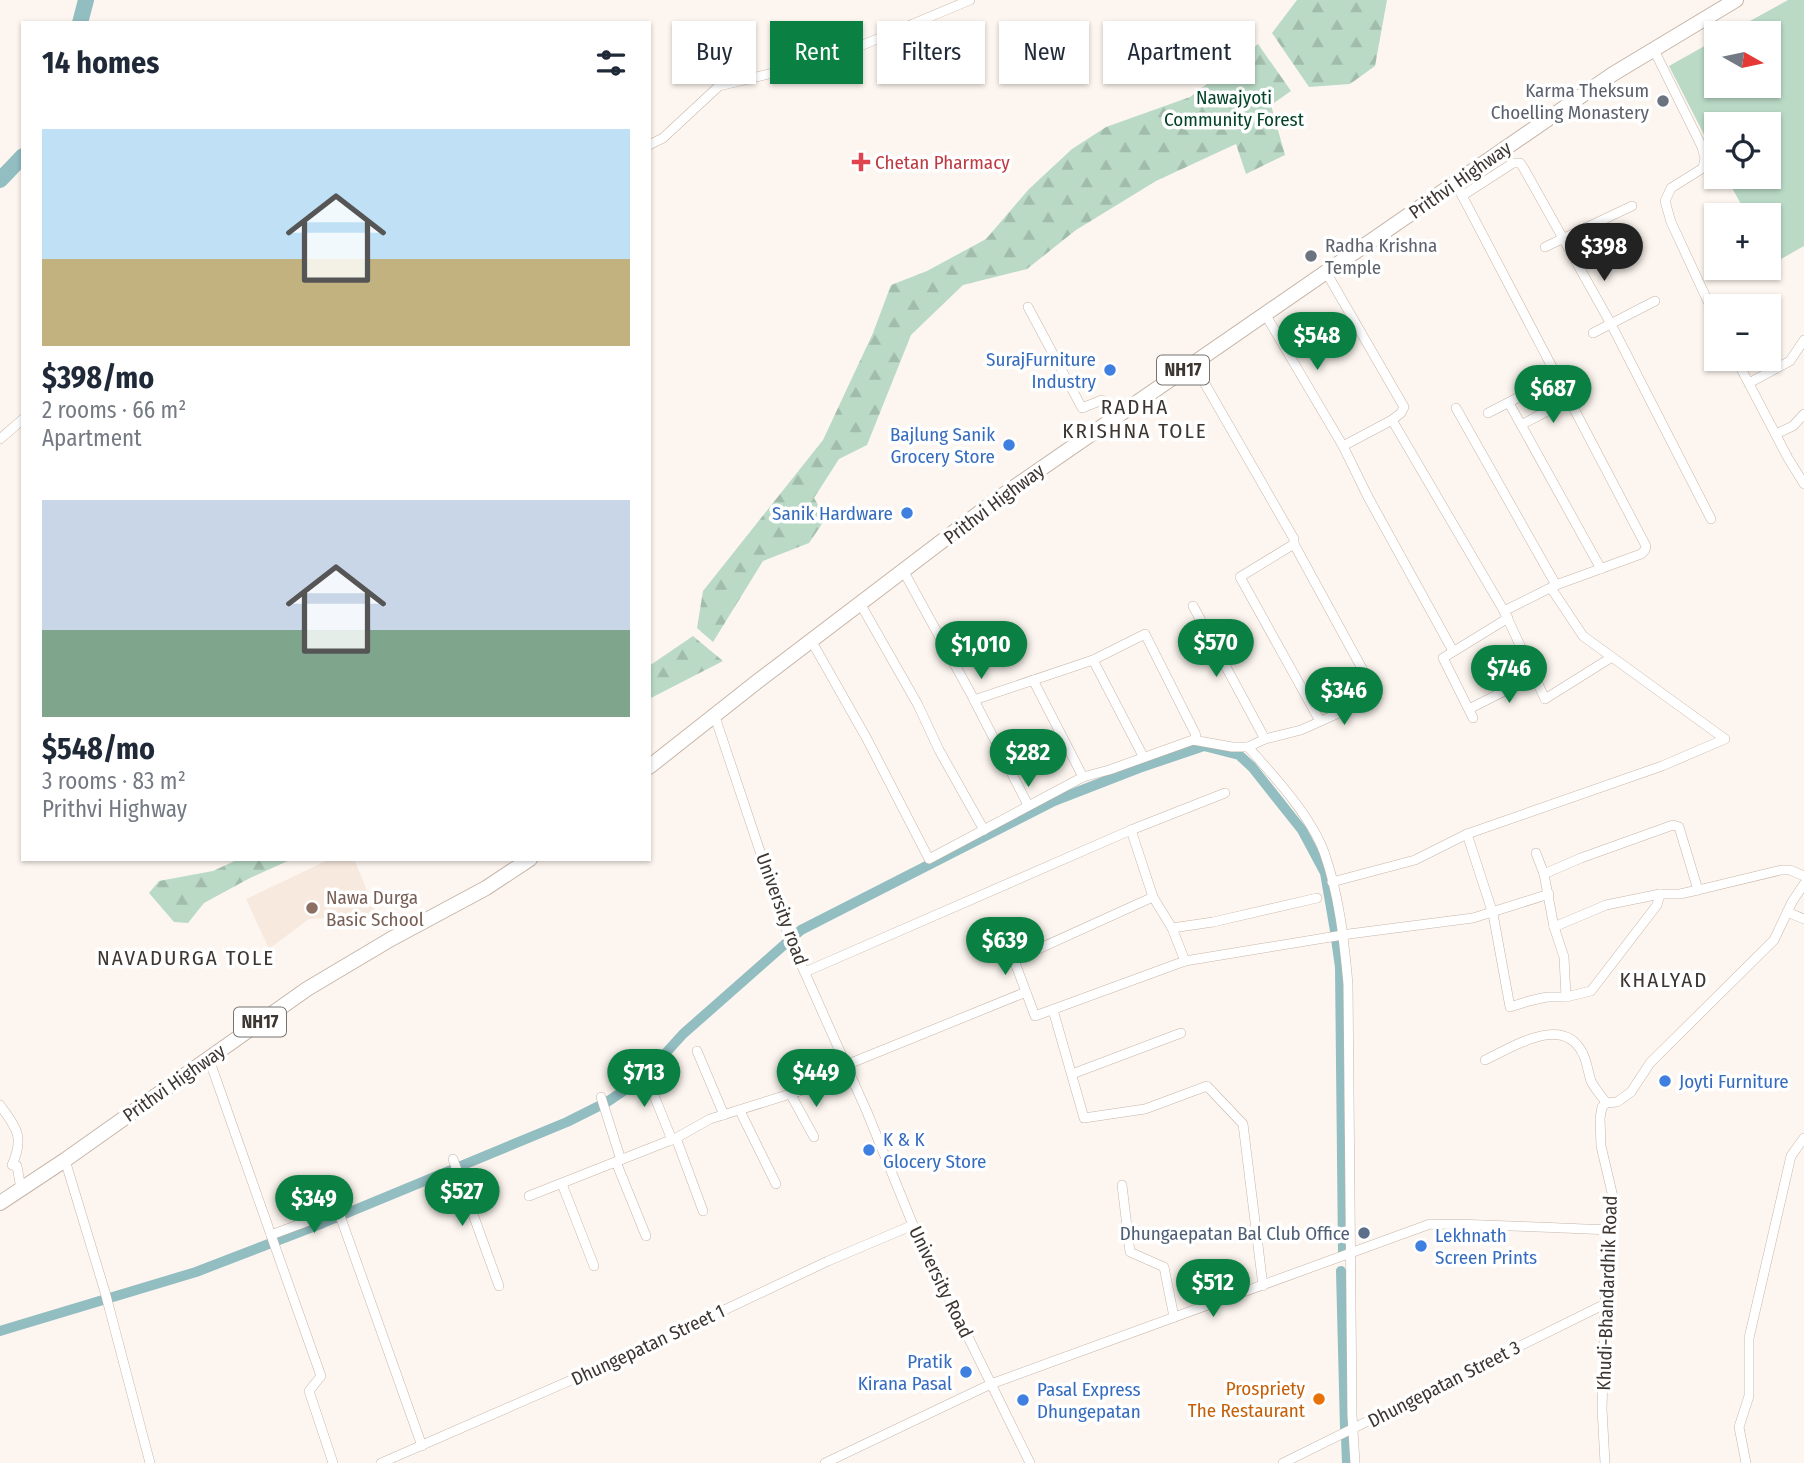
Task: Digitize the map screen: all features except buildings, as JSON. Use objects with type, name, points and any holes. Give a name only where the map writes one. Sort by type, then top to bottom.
[{"type":"highway","name":"Prithvi Highway","points":[[651,765],[1000,497],[1326,272],[1459,190],[1613,74],[1736,0]]},
{"type":"highway","name":"Prithvi Highway","points":[[0,1203],[327,977],[486,888],[527,861]]},
{"type":"street","points":[[651,144],[663,138],[719,86],[827,60],[970,0]]},
{"type":"street","points":[[1654,50],[1705,158],[1703,168],[1671,188],[1665,201],[1671,222],[1704,294]]},
{"type":"street","points":[[1536,675],[1471,714],[1443,659],[1506,615],[1554,586],[1641,554],[1646,546],[1459,190],[1513,163],[1520,163],[1611,324],[1711,519]]},
{"type":"street","points":[[1545,247],[1632,206]]},
{"type":"street","points":[[1326,272],[1404,407],[1392,420],[1343,446]]},
{"type":"street","points":[[1593,333],[1655,301]]},
{"type":"street","points":[[1028,307],[1082,408],[1102,400],[1117,416]]},
{"type":"street","points":[[1265,314],[1343,446],[1452,651]]},
{"type":"street","points":[[1749,383],[1790,361],[1804,340]]},
{"type":"street","points":[[811,642],[867,739],[929,859],[1083,777],[1193,740],[1248,747],[1265,739],[1301,730],[1377,696],[1294,544],[1294,539],[1193,363]]},
{"type":"street","points":[[1743,371],[1804,484]]},
{"type":"street","points":[[1488,413],[1527,393]]},
{"type":"street","points":[[1521,425],[1570,399]]},
{"type":"street","points":[[1509,403],[1601,569]]},
{"type":"street","points":[[1332,882],[1415,860],[1467,834],[1662,766],[1725,739],[1579,631],[1456,408]]},
{"type":"street","points":[[1776,434],[1793,426],[1804,414]]},
{"type":"street","points":[[1392,420],[1506,615],[1545,699],[1612,657]]},
{"type":"street","points":[[0,439],[21,421]]},
{"type":"street","points":[[1294,544],[1240,577],[1320,721]]},
{"type":"street","points":[[904,572],[1028,805]]},
{"type":"street","points":[[861,605],[984,830]]},
{"type":"street","points":[[1193,606],[1265,739]]},
{"type":"street","points":[[974,700],[1093,660],[1145,634],[1195,733],[1193,740]]},
{"type":"street","points":[[1093,660],[1143,756]]},
{"type":"street","points":[[1034,680],[1083,777]]},
{"type":"street","name":"University road","points":[[715,717],[788,935],[860,1097]]},
{"type":"street","points":[[1248,747],[1303,814],[1323,850],[1343,935],[1348,984],[1354,1463]]},
{"type":"street","points":[[804,972],[1131,830],[1225,793]]},
{"type":"street","points":[[1544,874],[1673,825],[1679,827],[1698,890]]},
{"type":"street","points":[[1131,830],[1153,897],[1171,928],[1185,961]]},
{"type":"street","points":[[1467,834],[1493,914],[1510,1007],[1547,997],[1566,998],[1591,990],[1657,905],[1660,894]]},
{"type":"street","points":[[1536,853],[1544,874],[1554,927],[1564,957],[1566,998]]},
{"type":"street","points":[[1554,927],[1606,905],[1660,894],[1680,894],[1781,870],[1790,870],[1804,876]]},
{"type":"street","points":[[1485,1060],[1533,1038],[1559,1033],[1573,1041],[1583,1054],[1592,1085],[1598,1089],[1606,1103],[1616,1102],[1632,1092],[1650,1063],[1774,940],[1804,884]]},
{"type":"street","points":[[1153,897],[1014,960],[1035,1017],[1185,961],[1343,935],[1473,918],[1493,914],[1549,894]]},
{"type":"street","points":[[1171,928],[1213,922],[1317,898]]},
{"type":"street","points":[[1789,908],[1804,919]]},
{"type":"street","points":[[846,1065],[1026,992]]},
{"type":"street","points":[[1053,1010],[1084,1118],[1145,1109],[1207,1086],[1243,1124],[1263,1286]]},
{"type":"street","points":[[1072,1074],[1181,1033]]},
{"type":"street","points":[[698,1051],[724,1115]]},
{"type":"street","points":[[209,1059],[321,1376],[309,1391],[333,1463]]},
{"type":"street","points":[[643,1068],[702,1211]]},
{"type":"street","points":[[529,1196],[674,1139],[710,1119],[851,1075]]},
{"type":"street","points":[[791,1095],[814,1137]]},
{"type":"street","points":[[601,1097],[618,1161],[646,1237]]},
{"type":"street","name":"University Road","points":[[860,1097],[913,1225],[1030,1463]]},
{"type":"street","name":"Khudi-Bhandardhik Road","points":[[1605,1463],[1602,1409],[1605,1304],[1614,1196],[1601,1146],[1600,1118],[1602,1107],[1606,1103]]},
{"type":"street","points":[[0,1105],[20,1134],[18,1153],[12,1165],[17,1166],[20,1189]]},
{"type":"street","points":[[740,1111],[776,1184]]},
{"type":"street","points":[[1746,1463],[1740,1427],[1749,1396],[1749,1338],[1791,1156],[1804,1138]]},
{"type":"street","points":[[453,1159],[499,1286]]},
{"type":"street","points":[[65,1160],[105,1292],[150,1463]]},
{"type":"street","points":[[562,1184],[594,1266]]},
{"type":"street","points":[[1122,1185],[1130,1252],[1164,1267],[1174,1317]]},
{"type":"street","points":[[271,1235],[338,1210],[422,1446]]},
{"type":"street","points":[[825,1463],[991,1384],[1430,1224],[1611,1230]]},
{"type":"street","name":"Dhungepatan Street 1","points":[[387,1462],[913,1225]]},
{"type":"street","name":"Dhungepatan Street 3","points":[[1283,1463],[1605,1304]]},
{"type":"shaded area","name":"Nawa Durga Basic School","points":[[326,861],[355,861],[380,922],[351,917],[309,919],[269,949],[246,899]]},
{"type":"green space","points":[[1297,0],[1387,0],[1375,66],[1350,84],[1309,87],[1272,33]]},
{"type":"green space","points":[[1788,0],[1804,0],[1804,246],[1781,259],[1781,203],[1740,203],[1733,189],[1781,189],[1781,112],[1704,112],[1704,135],[1669,66],[1704,46],[1704,98],[1782,98],[1782,21],[1750,21]]},
{"type":"green space","name":"Nawajyoti Community Forest","points":[[1258,44],[1291,91],[1271,105],[1285,155],[1246,174],[1236,144],[1156,181],[1076,230],[1027,269],[963,285],[911,335],[867,445],[839,459],[814,498],[826,518],[809,543],[763,561],[713,642],[697,628],[703,591],[823,440],[873,333],[891,285],[927,271],[986,239],[1029,189],[1072,149],[1106,127],[1190,97],[1207,84],[1255,84],[1255,46]]},
{"type":"green space","points":[[693,636],[723,661],[651,698],[651,665]]},
{"type":"green space","points":[[235,861],[288,861],[204,903],[188,923],[174,922],[149,893],[159,881],[213,871]]},
{"type":"waterway","points":[[81,21],[86,0]]},
{"type":"waterway","points":[[0,180],[21,158]]},
{"type":"waterway","points":[[0,1331],[196,1272],[323,1223],[567,1122],[607,1102],[644,1077],[683,1034],[801,930],[1054,801],[1204,746],[1239,755],[1252,767],[1302,830],[1325,873],[1335,931]]},
{"type":"waterway","points":[[1336,939],[1340,967],[1343,1253]]},
{"type":"waterway","points":[[1341,1271],[1345,1428]]},
{"type":"waterway","points":[[1346,1437],[1347,1463]]},
{"type":"place","name":"Karma Theksum Choelling Monastery","points":[[1663,101]]},
{"type":"place","name":"Chetan Pharmacy","points":[[861,162]]},
{"type":"place","name":"Radha Krishna Temple","points":[[1311,256]]},
{"type":"place","name":"SurajFurniture Industry","points":[[1110,370]]},
{"type":"place","name":"Bajlung Sanik Grocery Store","points":[[1009,445]]},
{"type":"place","name":"Sanik Hardware","points":[[907,513]]},
{"type":"place","name":"Nawa Durga Basic School","points":[[312,908]]},
{"type":"place","name":"Joyti Furniture","points":[[1665,1081]]},
{"type":"place","name":"K & K Glocery Store","points":[[869,1150]]},
{"type":"place","name":"Dhungaepatan Bal Club Office","points":[[1364,1233]]},
{"type":"place","name":"Lekhnath Screen Prints","points":[[1421,1246]]},
{"type":"place","name":"Pratik Kirana Pasal","points":[[966,1372]]},
{"type":"place","name":"Prospriety The Restaurant","points":[[1319,1399]]},
{"type":"place","name":"Pasal Express Dhungepatan","points":[[1023,1400]]},
{"type":"district","name":"RADHA KRISHNA TOLE","points":[[1135,419]]},
{"type":"district","name":"NAVADURGA TOLE","points":[[186,958]]},
{"type":"district","name":"KHALYAD","points":[[1664,980]]}]
